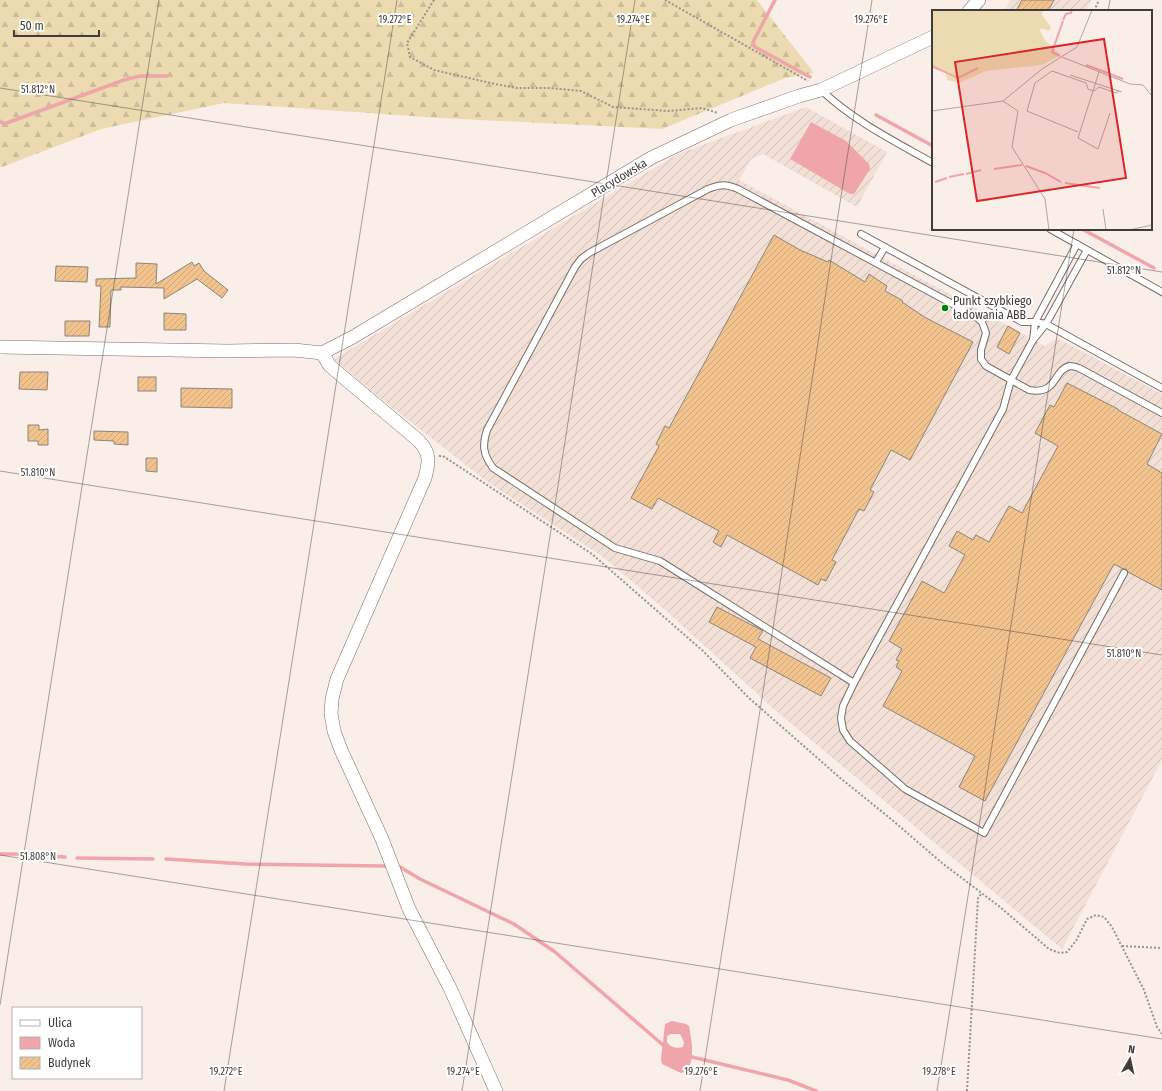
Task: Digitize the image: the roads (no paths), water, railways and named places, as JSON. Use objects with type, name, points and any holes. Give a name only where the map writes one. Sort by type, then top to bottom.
[{"type":"street","points":[[969,10],[979,0]]},
{"type":"street","name":"Placydowska","points":[[322,353],[374,325],[651,158],[731,120],[799,96],[821,90],[932,37]]},
{"type":"street","points":[[0,347],[227,351],[294,350],[322,353],[330,366],[419,441],[425,448],[428,455],[428,468],[425,478],[337,679],[332,699],[331,714],[334,731],[341,750],[382,840],[409,909],[450,988],[496,1091]]},
{"type":"lane","points":[[821,90],[838,106],[852,116],[932,162]]},
{"type":"lane","points":[[854,683],[660,561],[615,548],[493,468],[486,459],[484,439],[487,430],[571,274],[581,259],[588,253],[708,188],[718,185],[729,185],[975,316],[982,322],[986,333],[981,350],[981,359],[986,366],[1029,390],[1046,390],[1053,384],[1064,369],[1071,366],[1079,368],[1162,413]]},
{"type":"lane","points":[[1052,230],[1162,292]]},
{"type":"lane","points":[[861,234],[1022,322],[1046,324],[1162,388]]},
{"type":"lane","points":[[1033,340],[1035,322],[1076,244]]},
{"type":"lane","points":[[876,262],[885,248]]},
{"type":"lane","points":[[1087,250],[1046,324],[1033,340],[1011,380],[1004,409],[854,683],[843,706],[841,718],[843,730],[850,741],[905,789],[984,833],[1124,572]]},
{"type":"water","points":[[811,122],[846,141],[869,164],[870,169],[854,194],[850,194],[790,159]]},
{"type":"water","points":[[672,1021],[689,1026],[692,1045],[692,1059],[690,1065],[681,1073],[662,1064],[661,1059],[665,1024]],"holes":[[[671,1034],[680,1034],[684,1042],[683,1047],[674,1047],[667,1042],[667,1036]]]},
{"type":"waterway","points":[[775,0],[753,42],[755,47],[810,77]]},
{"type":"waterway","points":[[0,121],[4,124],[124,80],[140,76],[167,76]]},
{"type":"waterway","points":[[876,115],[932,145]]},
{"type":"waterway","points":[[1084,230],[1154,268]]},
{"type":"waterway","points":[[0,854],[65,857]]},
{"type":"waterway","points":[[77,858],[153,859]]},
{"type":"waterway","points":[[166,859],[245,864],[385,866]]},
{"type":"waterway","points":[[400,867],[420,879],[514,924],[555,952],[663,1045]]},
{"type":"waterway","points":[[692,1057],[788,1080],[816,1091]]},
{"type":"place","name":"Punkt szybkiego ładowania ABB","points":[[945,308]]}]
